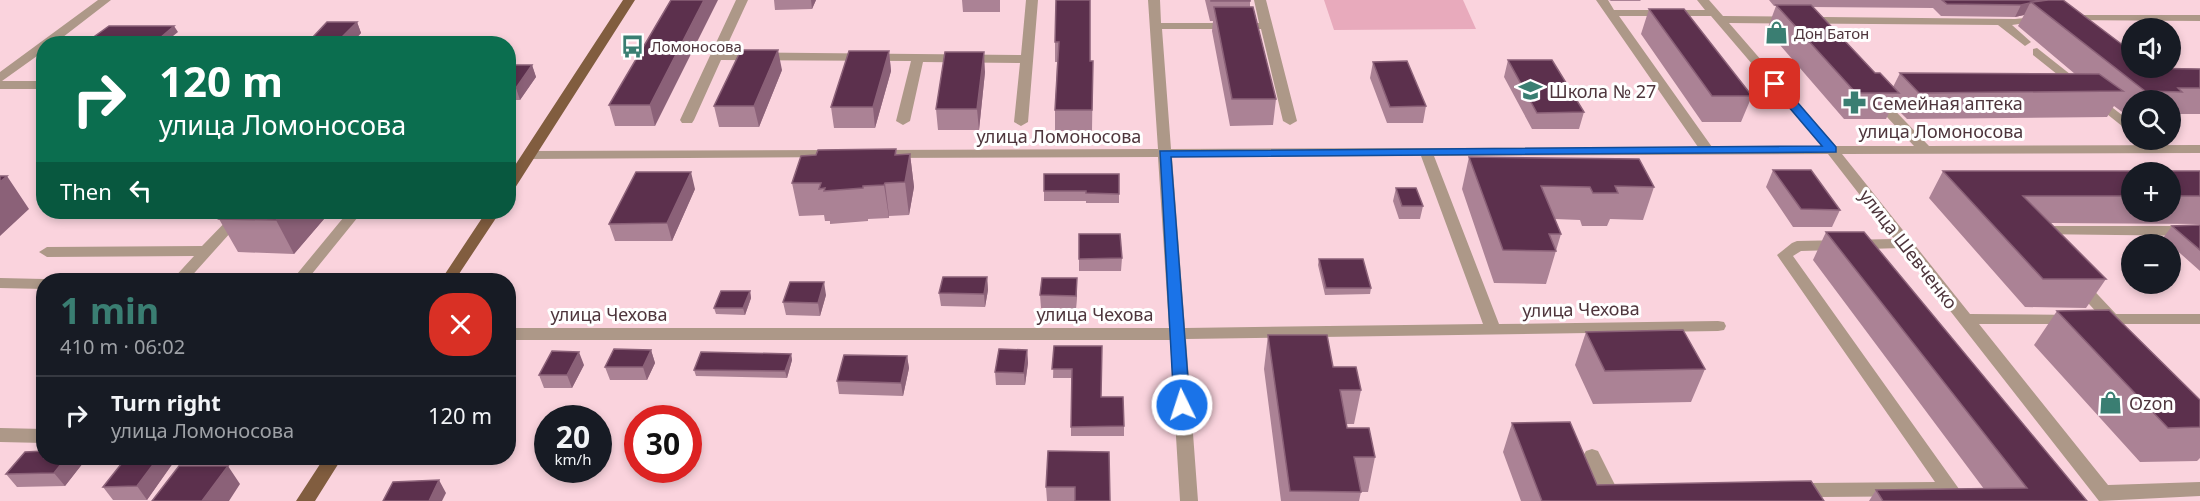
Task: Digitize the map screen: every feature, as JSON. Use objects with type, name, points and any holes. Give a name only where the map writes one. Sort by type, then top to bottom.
[{"type":"main road","points":[[516,176],[630,0]]},
{"type":"main road","points":[[453,273],[489,219]]},
{"type":"main road","points":[[304,501],[328,465]]},
{"type":"street","points":[[56,36],[105,0]]},
{"type":"street","points":[[687,120],[742,0]]},
{"type":"street","points":[[1021,122],[1032,0]]},
{"type":"street","points":[[1154,0],[1189,501]]},
{"type":"street","points":[[1260,0],[1290,121]]},
{"type":"street","points":[[1602,0],[1707,150]]},
{"type":"street","name":"улица Шевченко","points":[[1704,0],[1831,149],[2107,497]]},
{"type":"street","points":[[1611,13],[2001,22],[2035,18],[2200,18]]},
{"type":"street","points":[[2063,18],[2080,31]]},
{"type":"street","points":[[2001,22],[2025,42]]},
{"type":"street","points":[[1156,26],[1266,26]]},
{"type":"street","points":[[0,78],[36,51]]},
{"type":"street","points":[[2037,52],[2121,121]]},
{"type":"street","points":[[717,56],[1027,59]]},
{"type":"street","points":[[903,121],[918,58]]},
{"type":"street","points":[[0,85],[36,85]]},
{"type":"street","points":[[1889,87],[1867,88],[1924,149]]},
{"type":"street","points":[[2058,88],[2080,87]]},
{"type":"street","name":"улица Ломоносова","points":[[530,155],[1924,149],[2121,145]]},
{"type":"street","name":"улица Ломоносова","points":[[2181,147],[2200,149]]},
{"type":"street","points":[[1426,152],[1493,329]]},
{"type":"street","points":[[187,273],[236,219]]},
{"type":"street","points":[[305,273],[349,219]]},
{"type":"street","points":[[2043,247],[2028,231],[2200,231]]},
{"type":"street","points":[[1784,490],[1811,496],[1950,489],[1785,255],[1797,246],[1905,243]]},
{"type":"street","points":[[47,252],[207,251]]},
{"type":"street","points":[[2066,271],[2128,335]]},
{"type":"street","points":[[0,283],[36,284]]},
{"type":"street","points":[[1964,319],[2200,319]]},
{"type":"street","name":"улица Чехова","points":[[516,334],[1177,334],[1718,326]]},
{"type":"street","points":[[0,435],[36,436]]},
{"type":"street","points":[[1592,456],[1609,492],[1632,492]]},
{"type":"street","points":[[2107,497],[2200,489]]},
{"type":"shaded area","points":[[1324,0],[1463,0],[1476,29],[1334,30]]},
{"type":"building","points":[[671,0],[704,0],[650,105],[609,105]]},
{"type":"building","points":[[1056,0],[1090,0],[1090,61],[1093,61],[1092,110],[1055,110],[1059,42],[1055,42]]},
{"type":"building","points":[[1250,0],[1250,1],[1211,1]]},
{"type":"building","points":[[1942,0],[2041,1],[2021,5],[1947,4]]},
{"type":"building","points":[[2063,0],[2121,44],[2121,72],[2031,2]]},
{"type":"building","points":[[1776,5],[1811,5],[1875,73],[1880,73],[1899,93],[1856,93]]},
{"type":"building","points":[[1214,7],[1253,7],[1276,99],[1232,99]]},
{"type":"building","points":[[1649,9],[1684,9],[1752,96],[1712,96]]},
{"type":"building","points":[[327,22],[357,22],[343,36],[314,36]]},
{"type":"building","points":[[109,26],[174,26],[162,36],[95,36]]},
{"type":"building","points":[[741,50],[778,50],[754,106],[714,106]]},
{"type":"building","points":[[849,51],[889,51],[873,107],[831,107]]},
{"type":"building","points":[[945,52],[984,52],[977,109],[936,109]]},
{"type":"building","points":[[1508,60],[1552,60],[1584,112],[1537,113]]},
{"type":"building","points":[[1407,61],[1426,106],[1390,107],[1373,62]]},
{"type":"building","points":[[516,65],[532,65],[516,88]]},
{"type":"building","points":[[2181,69],[2200,69],[2200,88],[2144,90],[2128,78],[2181,78]]},
{"type":"building","points":[[1900,73],[2099,74],[2122,90],[2121,91],[1919,93]]},
{"type":"building","points":[[896,149],[895,155],[910,154],[905,182],[824,191],[825,188],[819,189],[821,183],[792,183],[801,156],[816,155],[818,150]]},
{"type":"building","points":[[1469,157],[1639,159],[1654,187],[1615,186],[1618,193],[1593,193],[1590,187],[1541,186],[1561,234],[1549,234],[1556,251],[1503,250]]},
{"type":"building","points":[[1773,170],[1811,170],[1840,210],[1801,209]]},
{"type":"building","points":[[1943,171],[2121,171],[2121,196],[2023,196],[2106,279],[2043,279]]},
{"type":"building","points":[[2181,171],[2200,171],[2200,196],[2181,196]]},
{"type":"building","points":[[636,172],[691,172],[667,223],[609,224]]},
{"type":"building","points":[[1044,174],[1119,174],[1119,194],[1044,191]]},
{"type":"building","points":[[1396,188],[1416,188],[1423,206],[1402,206]]},
{"type":"building","points":[[219,219],[277,219],[276,220]]},
{"type":"building","points":[[2200,225],[2200,250],[2172,226]]},
{"type":"building","points":[[1826,232],[1864,232],[2087,501],[1883,501],[1876,490],[2027,488]]},
{"type":"building","points":[[1079,234],[1120,234],[1122,258],[1079,259]]},
{"type":"building","points":[[1319,259],[1363,259],[1371,288],[1326,288]]},
{"type":"building","points":[[943,277],[987,277],[984,294],[939,293]]},
{"type":"building","points":[[1042,278],[1077,278],[1076,296],[1040,295]]},
{"type":"building","points":[[790,282],[824,282],[818,303],[783,302]]},
{"type":"building","points":[[721,291],[750,291],[743,308],[714,308]]},
{"type":"building","points":[[2109,310],[2200,400],[2200,427],[2168,428],[2057,311]]},
{"type":"building","points":[[1683,330],[1705,369],[1605,371],[1586,332]]},
{"type":"building","points":[[1268,335],[1327,335],[1333,367],[1356,367],[1361,390],[1340,390],[1347,428],[1369,428],[1375,457],[1354,457],[1361,492],[1290,491]]},
{"type":"building","points":[[1054,346],[1102,346],[1101,397],[1123,397],[1124,426],[1071,427],[1072,369],[1052,369]]},
{"type":"building","points":[[614,349],[651,350],[643,367],[605,367]]},
{"type":"building","points":[[999,349],[1027,350],[1024,373],[995,372]]},
{"type":"building","points":[[552,351],[579,352],[567,375],[539,375]]},
{"type":"building","points":[[701,352],[791,354],[785,371],[694,370]]},
{"type":"building","points":[[844,355],[907,356],[901,383],[837,381]]},
{"type":"building","points":[[1570,422],[1597,485],[1811,481],[1824,501],[1542,501],[1512,423]]},
{"type":"building","points":[[36,451],[36,465],[60,465],[54,473],[6,474],[25,452]]},
{"type":"building","points":[[1048,451],[1109,452],[1110,501],[1075,501],[1075,487],[1046,487]]},
{"type":"building","points":[[120,465],[153,465],[137,486],[103,487]]},
{"type":"building","points":[[179,466],[228,466],[202,501],[152,501]]},
{"type":"building","points":[[439,480],[429,501],[383,501],[393,482]]},
{"type":"place","name":"Дон Батон","points":[[1776,33]]},
{"type":"place","name":"Ломоносова","points":[[633,46]]},
{"type":"place","name":"Школа № 27","points":[[1531,91]]},
{"type":"place","name":"Семейная аптека","points":[[1854,103]]},
{"type":"place","name":"Ozon","points":[[2111,403]]},
{"type":"route","points":[[1182,405],[1165,153],[1831,149],[1775,84]]}]
